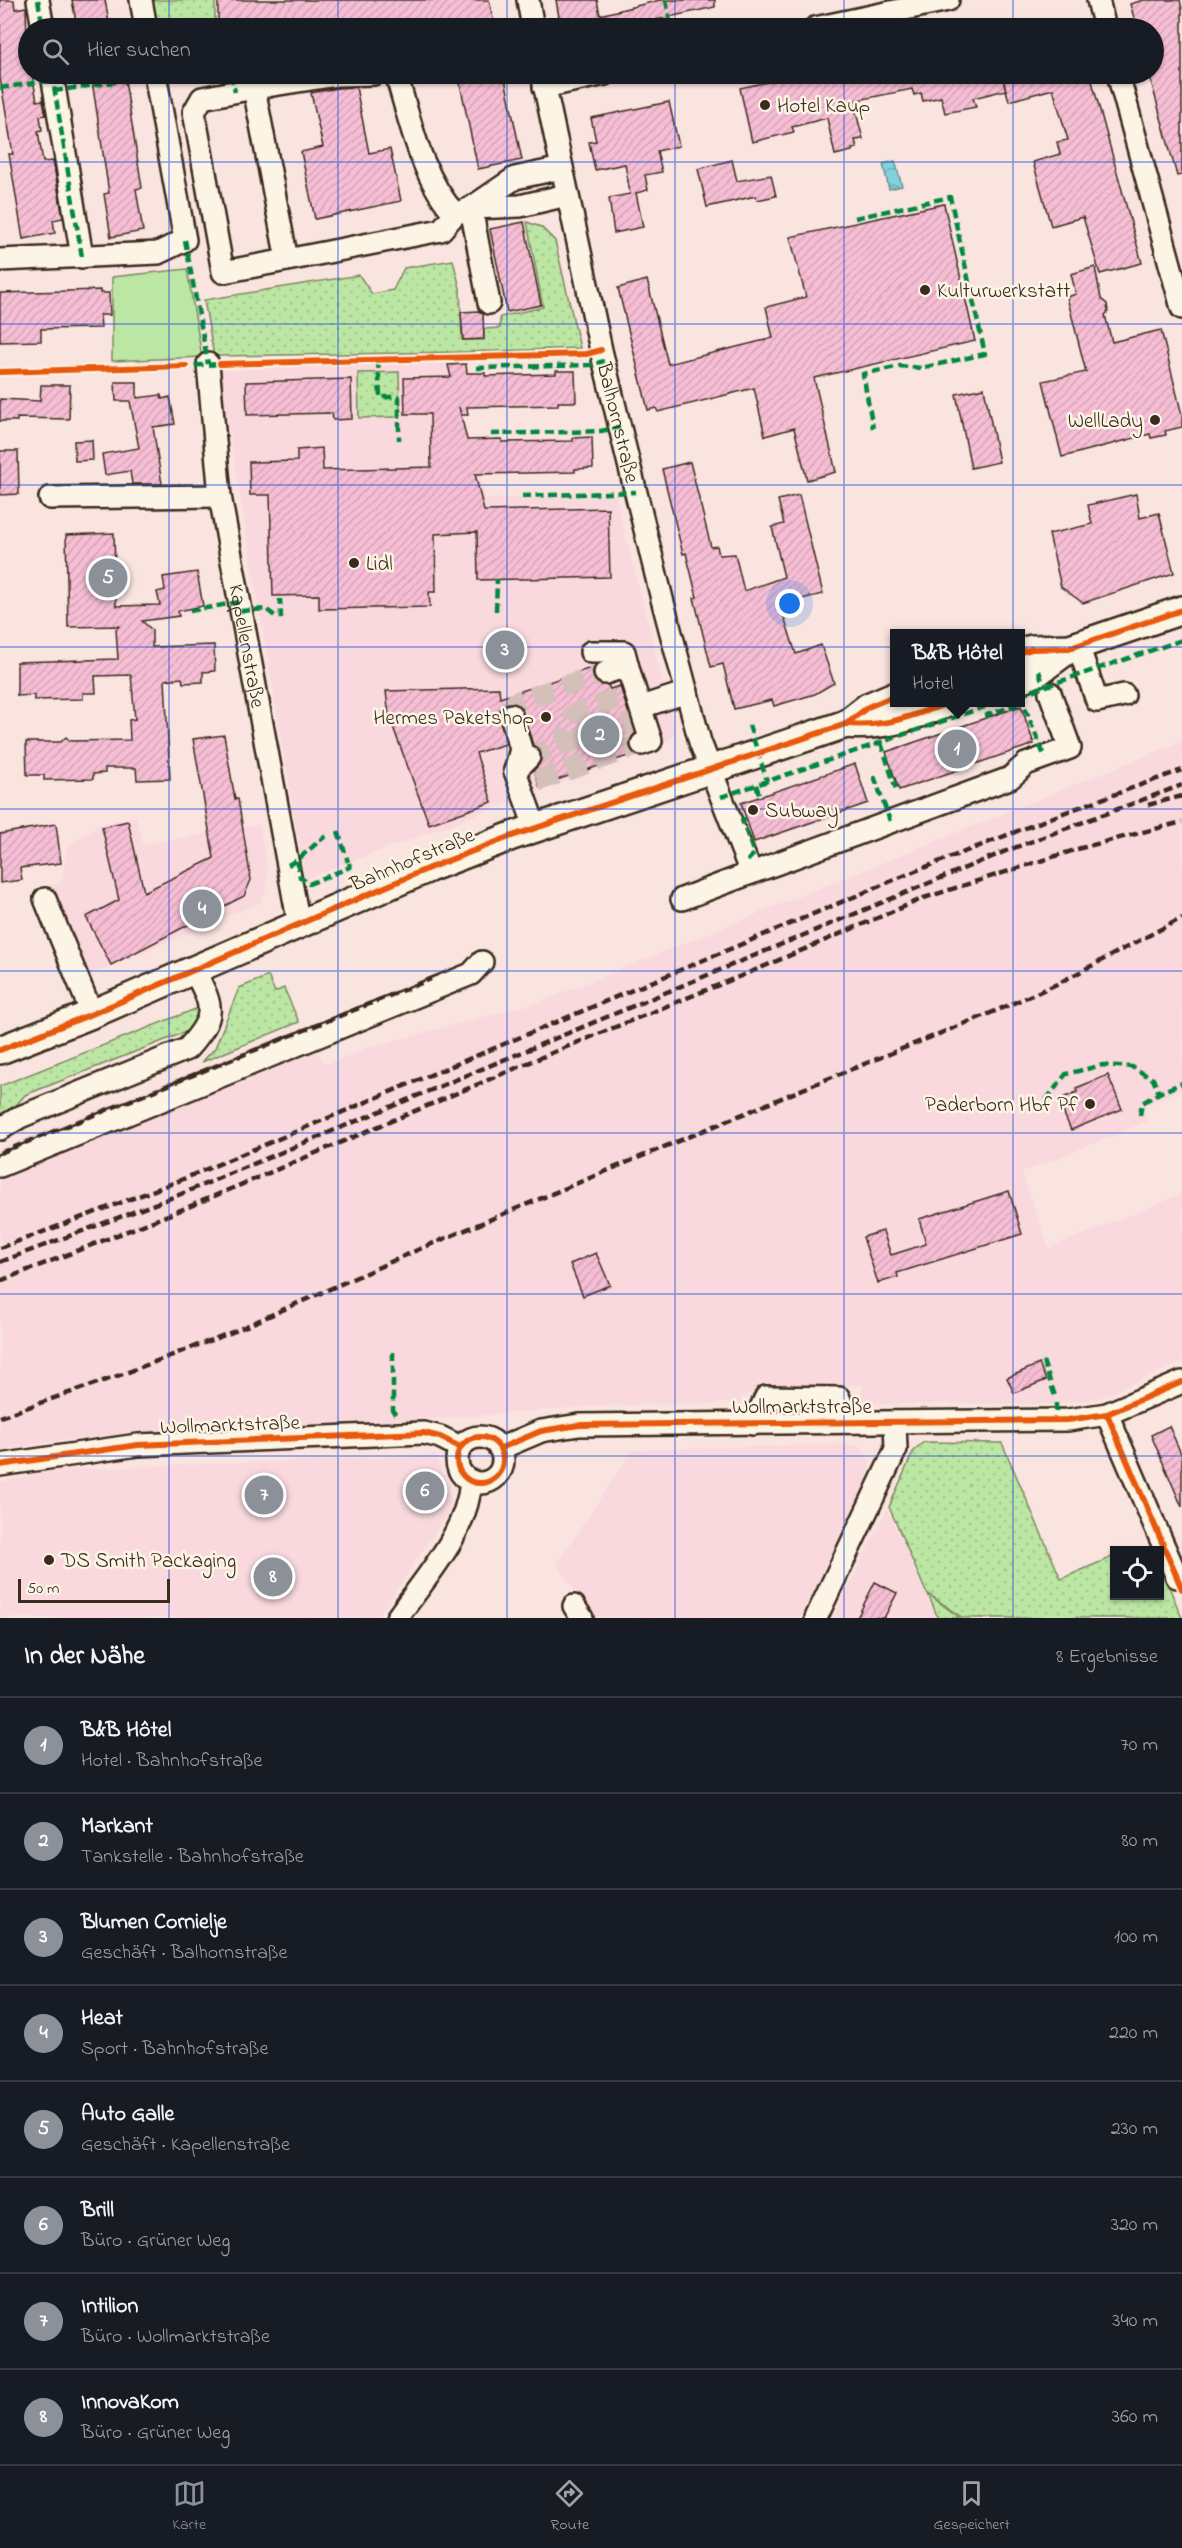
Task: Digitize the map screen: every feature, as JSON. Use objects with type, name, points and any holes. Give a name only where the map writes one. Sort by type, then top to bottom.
[{"type":"main road","points":[[1025,651],[1074,646],[1182,610]]},
{"type":"main road","points":[[1025,677],[1040,670],[1074,646]]},
{"type":"main road","name":"Bahnhofstraße","points":[[0,1050],[92,1014],[429,868],[535,827],[846,724],[868,707],[890,698]]},
{"type":"main road","name":"Bahnhofstraße","points":[[846,724],[872,726],[893,722],[936,707]]},
{"type":"street","points":[[38,0],[41,18]]},
{"type":"street","points":[[141,0],[144,18]]},
{"type":"street","points":[[528,0],[531,18]]},
{"type":"street","points":[[862,18],[948,0]]},
{"type":"street","points":[[1098,0],[1103,18]]},
{"type":"street","points":[[54,84],[82,257]]},
{"type":"street","points":[[0,260],[158,254],[185,240],[157,84]]},
{"type":"street","points":[[280,84],[202,98],[194,112],[223,272],[441,230],[463,211],[515,178],[562,168]]},
{"type":"street","points":[[399,84],[418,145],[443,201],[463,211],[520,206],[567,195]]},
{"type":"street","name":"Balhornstraße","points":[[544,84],[601,350],[656,576],[710,770],[751,873]]},
{"type":"street","points":[[1121,84],[1182,308]]},
{"type":"street","points":[[254,88],[287,260]]},
{"type":"street","points":[[463,211],[489,303]]},
{"type":"street","name":"Kapellenstraße","points":[[208,364],[220,496],[299,925]]},
{"type":"street","points":[[50,498],[220,496]]},
{"type":"street","points":[[1074,646],[1097,701],[1124,695]]},
{"type":"street","points":[[591,652],[624,652],[630,694],[651,741],[642,744]]},
{"type":"street","points":[[630,694],[687,692]]},
{"type":"street","points":[[682,899],[1010,778],[1026,764],[1070,748],[1050,693]]},
{"type":"street","points":[[511,715],[521,749],[535,827]]},
{"type":"street","points":[[45,899],[92,1014]]},
{"type":"street","points":[[0,1166],[471,974],[482,962]]},
{"type":"street","points":[[0,1129],[20,1117],[187,1049],[202,1033],[210,1012],[209,1000],[194,970]]},
{"type":"street","name":"Wollmarktstraße","points":[[501,1448],[541,1431],[563,1426],[1068,1420],[1107,1414],[1182,1383]]},
{"type":"street","points":[[1107,1414],[1180,1576]]},
{"type":"street","points":[[816,1618],[896,1449],[896,1422]]},
{"type":"street","name":"Wollmarktstraße","points":[[0,1465],[138,1445],[349,1436],[424,1434],[440,1437],[460,1447]]},
{"type":"street","points":[[481,1436],[492,1439],[501,1448],[504,1459],[502,1471],[494,1479],[483,1484],[471,1481],[458,1467],[457,1457],[460,1447],[469,1439],[481,1436]]},
{"type":"street","points":[[397,1618],[459,1528],[469,1502],[471,1481]]},
{"type":"shaded area","points":[[446,361],[486,499],[615,494],[675,730],[673,736],[664,744],[305,879],[219,370]]},
{"type":"shaded area","points":[[1182,741],[1182,1089],[1143,1106],[1148,1121],[1022,1173],[1049,1248],[1182,1194],[1182,1362],[1097,1399],[1052,1404],[862,1404],[862,1385],[774,1386],[742,1396],[741,1403],[597,1406],[449,1418],[144,1431],[30,1445],[0,1451],[0,1149],[303,1027],[326,1065],[366,1048],[540,1002]]},
{"type":"shaded area","points":[[136,816],[143,844],[259,825],[268,869],[267,888],[261,902],[76,981],[39,889],[61,883],[68,846],[99,825]]},
{"type":"shaded area","points":[[847,1444],[858,1446],[865,1452],[870,1462],[868,1479],[800,1618],[593,1618],[557,1564],[632,1450]]},
{"type":"shaded area","points":[[436,1455],[453,1506],[377,1618],[0,1618],[0,1482],[55,1470]]},
{"type":"shaded area","points":[[887,1509],[937,1618],[833,1618]]},
{"type":"green space","points":[[150,0],[215,0],[215,18],[153,18]]},
{"type":"green space","points":[[527,222],[541,227],[555,241],[580,348],[214,356],[204,300],[359,275],[372,294],[393,290],[404,268],[453,260],[460,288],[462,340],[484,340],[484,329],[500,328],[500,317],[543,307]]},
{"type":"green space","points":[[187,269],[202,357],[112,361],[112,277]]},
{"type":"green space","points":[[399,372],[400,417],[359,418],[358,373]]},
{"type":"green space","points":[[268,976],[275,992],[284,988],[299,1022],[202,1062],[215,1048],[239,988]]},
{"type":"green space","points":[[203,1006],[200,1017],[188,1031],[25,1095],[6,1117],[0,1119],[0,1086]]},
{"type":"green space","points":[[924,1442],[1002,1443],[1061,1579],[1110,1558],[1110,1600],[1164,1600],[1164,1575],[1182,1618],[963,1618],[926,1592],[889,1507],[914,1450]]},
{"type":"green space","points":[[928,1594],[960,1618],[938,1618]]},
{"type":"water","points":[[895,161],[902,186],[889,189],[883,164]]},
{"type":"building","points":[[0,0],[14,0],[15,9],[26,7],[26,18],[18,18],[18,84],[34,84],[37,101],[43,100],[46,115],[40,116],[42,130],[38,131],[43,162],[53,161],[63,218],[53,220],[55,233],[23,239],[9,154],[13,154],[0,78]]},
{"type":"building","points":[[72,0],[105,0],[108,18],[75,18]]},
{"type":"building","points":[[218,0],[489,0],[493,18],[218,18]]},
{"type":"building","points":[[556,0],[597,0],[600,15],[660,0],[715,0],[715,7],[664,18],[559,18]]},
{"type":"building","points":[[1144,0],[1180,0],[1182,9],[1182,175],[1177,176],[1152,84],[1164,84],[1164,18],[1134,18],[1130,4]]},
{"type":"building","points":[[93,84],[126,84],[142,188],[136,189],[143,231],[111,237],[104,194],[109,193]]},
{"type":"building","points":[[460,84],[506,84],[522,160],[478,169]]},
{"type":"building","points":[[759,84],[1004,84],[1006,90],[973,98],[976,107],[945,113],[941,97],[923,101],[921,93],[914,95],[912,89],[853,101],[863,139],[855,140],[857,148],[852,151],[835,155],[827,118],[792,127],[794,132],[752,142],[740,88]]},
{"type":"building","points":[[1004,84],[1093,84],[1142,263],[1100,274],[1083,217],[1051,226],[1033,162],[1060,154],[1057,142],[1068,140],[1053,89],[1009,101]]},
{"type":"building","points":[[356,87],[369,153],[390,149],[401,201],[315,219],[301,152],[323,147],[311,93]]},
{"type":"building","points":[[669,102],[679,146],[657,151],[662,172],[645,175],[648,190],[636,193],[643,227],[614,233],[609,198],[630,194],[625,164],[595,170],[589,142],[596,141],[591,118]]},
{"type":"building","points":[[732,160],[737,181],[771,175],[776,196],[757,200],[756,196],[707,207],[698,169]]},
{"type":"building","points":[[944,204],[975,341],[814,378],[836,472],[807,480],[794,428],[765,436],[754,388],[658,412],[656,408],[648,410],[618,288],[647,280],[668,364],[773,338],[766,307],[806,297],[790,237]]},
{"type":"building","points":[[524,222],[541,305],[507,312],[490,229]]},
{"type":"building","points":[[1095,267],[1101,299],[1107,304],[1108,312],[1105,315],[1112,342],[1161,330],[1182,415],[1182,427],[1165,431],[1166,435],[1151,438],[1150,434],[1062,457],[1043,381],[1086,372],[1067,297],[1076,294],[1071,274]]},
{"type":"building","points":[[100,290],[100,293],[109,293],[110,315],[100,315],[101,328],[41,329],[41,341],[0,342],[0,293]]},
{"type":"building","points":[[479,311],[483,314],[484,339],[463,340],[461,312]]},
{"type":"building","points":[[466,364],[467,373],[485,373],[485,376],[556,374],[556,371],[575,371],[576,402],[558,402],[558,405],[467,407],[468,415],[461,415],[459,407],[467,440],[573,441],[573,438],[592,437],[593,468],[575,469],[575,472],[475,474],[484,511],[608,508],[610,577],[478,580],[477,532],[435,534],[436,592],[429,592],[430,607],[319,609],[319,595],[273,596],[270,495],[250,495],[249,462],[297,461],[297,450],[322,448],[323,470],[431,467],[430,414],[405,414],[404,378],[451,377],[448,365]]},
{"type":"building","points":[[351,379],[352,419],[333,420],[332,413],[247,415],[246,382]]},
{"type":"building","points":[[115,382],[137,382],[137,398],[161,395],[162,399],[170,397],[175,424],[153,427],[162,484],[132,484],[130,471],[105,475],[102,454],[139,448],[130,401],[116,401]]},
{"type":"building","points":[[41,385],[70,385],[69,419],[17,418],[17,421],[0,421],[0,399],[40,401]]},
{"type":"building","points":[[984,388],[999,462],[971,468],[956,394]]},
{"type":"building","points":[[92,440],[93,460],[75,461],[74,441]]},
{"type":"building","points":[[0,451],[18,451],[19,494],[0,495]]},
{"type":"building","points":[[690,462],[711,547],[717,546],[719,555],[735,554],[744,591],[784,577],[772,527],[784,524],[778,500],[799,495],[823,594],[780,604],[796,654],[821,645],[834,683],[815,694],[774,706],[772,700],[734,709],[723,664],[711,667],[694,598],[697,597],[686,553],[683,554],[662,469]]},
{"type":"building","points":[[1136,494],[1140,518],[1159,513],[1174,573],[1083,603],[1061,587],[1049,534],[1092,524],[1088,505]]},
{"type":"building","points":[[114,533],[116,606],[160,605],[157,592],[165,590],[163,577],[197,572],[203,606],[178,611],[179,616],[142,621],[152,630],[152,647],[214,645],[215,671],[203,672],[203,682],[183,683],[182,678],[165,680],[170,779],[137,780],[136,768],[105,768],[105,773],[93,774],[93,779],[44,780],[44,775],[27,775],[26,742],[61,742],[66,737],[70,741],[130,740],[129,720],[135,719],[131,675],[95,676],[96,693],[83,693],[83,699],[34,700],[34,695],[17,696],[17,662],[118,659],[116,629],[119,626],[68,627],[66,535]]},
{"type":"building","points":[[494,634],[515,634],[516,657],[494,658]]},
{"type":"building","points":[[594,667],[593,676],[597,683],[608,685],[610,689],[620,686],[635,734],[629,742],[634,754],[539,786],[534,770],[541,761],[541,753],[533,745],[520,706],[507,703],[499,713],[506,744],[476,753],[492,802],[429,824],[389,716],[386,691],[499,688],[500,698]]},
{"type":"building","points":[[1018,707],[1021,707],[1034,744],[899,790],[886,752]]},
{"type":"building","points":[[224,735],[235,799],[238,799],[251,880],[244,896],[111,965],[86,917],[119,900],[102,827],[128,821],[144,892],[214,858],[193,739]]},
{"type":"building","points":[[855,764],[868,803],[754,842],[741,803]]},
{"type":"building","points":[[56,824],[61,863],[20,868],[22,880],[0,883],[0,834]]},
{"type":"building","name":"Paderborn Hbf Pf","points":[[1108,1075],[1122,1109],[1071,1130],[1058,1100],[1077,1092],[1076,1088]]},
{"type":"building","points":[[1009,1191],[1022,1234],[897,1273],[898,1277],[878,1283],[863,1237],[883,1231],[891,1255],[926,1244],[919,1219]]},
{"type":"building","points":[[596,1253],[610,1285],[583,1296],[570,1264]]},
{"type":"building","points":[[1039,1364],[1046,1380],[1014,1393],[1007,1378]]},
{"type":"building","points":[[1169,1426],[1182,1456],[1182,1507],[1151,1435]]},
{"type":"building","points":[[875,1582],[897,1593],[884,1618],[857,1618]]},
{"type":"tunnel","points":[[511,715],[516,702],[605,673]]},
{"type":"tunnel","points":[[529,757],[564,744],[574,714],[626,696]]},
{"type":"tunnel","points":[[564,744],[635,722]]},
{"type":"tunnel","points":[[537,781],[642,744]]},
{"type":"railway","points":[[0,1248],[176,1182],[913,872],[1066,812],[1182,770]]},
{"type":"railway","points":[[0,1262],[181,1194],[1006,851],[1182,785]]},
{"type":"railway","points":[[1148,805],[1182,796]]},
{"type":"railway","points":[[0,1281],[186,1208],[924,898],[1081,848],[1182,822]]},
{"type":"railway","points":[[0,1417],[123,1374],[235,1331],[422,1248],[993,1012],[1057,984],[1182,918]]},
{"type":"railway","points":[[0,1153],[431,979]]},
{"type":"marked path","points":[[38,0],[41,18]]},
{"type":"marked path","points":[[666,0],[669,18]]},
{"type":"marked path","points":[[0,88],[26,84]]},
{"type":"marked path","points":[[54,84],[82,257]]},
{"type":"marked path","points":[[54,91],[101,84]]},
{"type":"marked path","points":[[233,84],[235,92]]},
{"type":"marked path","points":[[855,218],[950,197],[985,354],[921,368],[900,366],[863,374],[873,428]]},
{"type":"marked path","points":[[185,240],[208,364]]},
{"type":"marked path","points":[[378,360],[380,397],[399,397],[399,440]]},
{"type":"marked path","points":[[476,368],[590,365],[604,361]]},
{"type":"marked path","points":[[181,366],[223,364]]},
{"type":"marked path","points":[[491,434],[601,431],[620,427]]},
{"type":"marked path","points":[[522,496],[636,492]]},
{"type":"marked path","points":[[496,611],[497,579]]},
{"type":"marked path","points":[[241,611],[266,609],[276,617],[281,617],[280,599]]},
{"type":"marked path","points":[[190,611],[239,602]]},
{"type":"marked path","points":[[1025,693],[1182,640]]},
{"type":"marked path","points":[[1039,671],[1044,687]]},
{"type":"marked path","points":[[721,797],[984,707]]},
{"type":"marked path","points":[[988,718],[987,715],[1011,707]]},
{"type":"marked path","points":[[1025,707],[1045,758]]},
{"type":"marked path","points":[[749,725],[767,781]]},
{"type":"marked path","points":[[881,743],[896,789]]},
{"type":"marked path","points":[[874,776],[890,821]]},
{"type":"marked path","points":[[756,785],[759,794],[756,794]]},
{"type":"marked path","points":[[746,819],[742,820],[754,854],[746,862]]},
{"type":"marked path","points":[[338,831],[348,862]]},
{"type":"marked path","points":[[288,865],[326,836]]},
{"type":"marked path","points":[[297,861],[300,877],[309,884],[350,867],[349,863]]},
{"type":"marked path","points":[[1046,1100],[1066,1074],[1103,1065],[1132,1067],[1153,1079],[1159,1093],[1182,1083]]},
{"type":"marked path","points":[[1140,1115],[1142,1103],[1159,1093]]},
{"type":"marked path","points":[[393,1352],[393,1411],[397,1417]]},
{"type":"marked path","points":[[1043,1361],[1055,1396]]},
{"type":"marked path","points":[[1056,1403],[1056,1420]]},
{"type":"cycle path","points":[[220,364],[586,354],[601,350]]},
{"type":"cycle path","points":[[0,372],[186,366]]},
{"type":"cycle path","points":[[1025,651],[1070,648],[1182,610]]},
{"type":"cycle path","points":[[0,1050],[92,1014],[429,868],[512,836],[846,724],[868,707],[890,698]]},
{"type":"cycle path","points":[[846,724],[887,722],[937,707]]},
{"type":"cycle path","points":[[501,1448],[541,1431],[579,1425],[1068,1420],[1107,1414],[1182,1382]]},
{"type":"cycle path","points":[[1107,1414],[1182,1589]]},
{"type":"cycle path","points":[[0,1465],[138,1445],[424,1433],[440,1437],[460,1447]]},
{"type":"cycle path","points":[[480,1437],[496,1444],[503,1460],[496,1476],[480,1483],[464,1476],[457,1460],[464,1444],[480,1437]]},
{"type":"place","name":"Hotel Kaup","points":[[765,105]]},
{"type":"place","name":"Kulturwerkstatt","points":[[925,290]]},
{"type":"place","name":"WellLady","points":[[1155,420]]},
{"type":"place","name":"Lidl","points":[[354,563]]},
{"type":"place","name":"Auto Galle","points":[[108,578]]},
{"type":"place","name":"Blumen Cornielje","points":[[505,650]]},
{"type":"place","name":"Hermes Paketshop","points":[[546,717]]},
{"type":"place","name":"Markant","points":[[600,735]]},
{"type":"place","name":"B&B Hôtel","points":[[957,749]]},
{"type":"place","name":"Subway","points":[[753,810]]},
{"type":"place","name":"Heat","points":[[202,909]]},
{"type":"place","name":"Paderborn Hbf Pf","points":[[1090,1104]]},
{"type":"place","name":"Brill","points":[[425,1491]]},
{"type":"place","name":"Intilion","points":[[264,1495]]},
{"type":"place","name":"DS Smith Packaging","points":[[49,1560]]},
{"type":"place","name":"InnovaKom","points":[[273,1577]]}]
